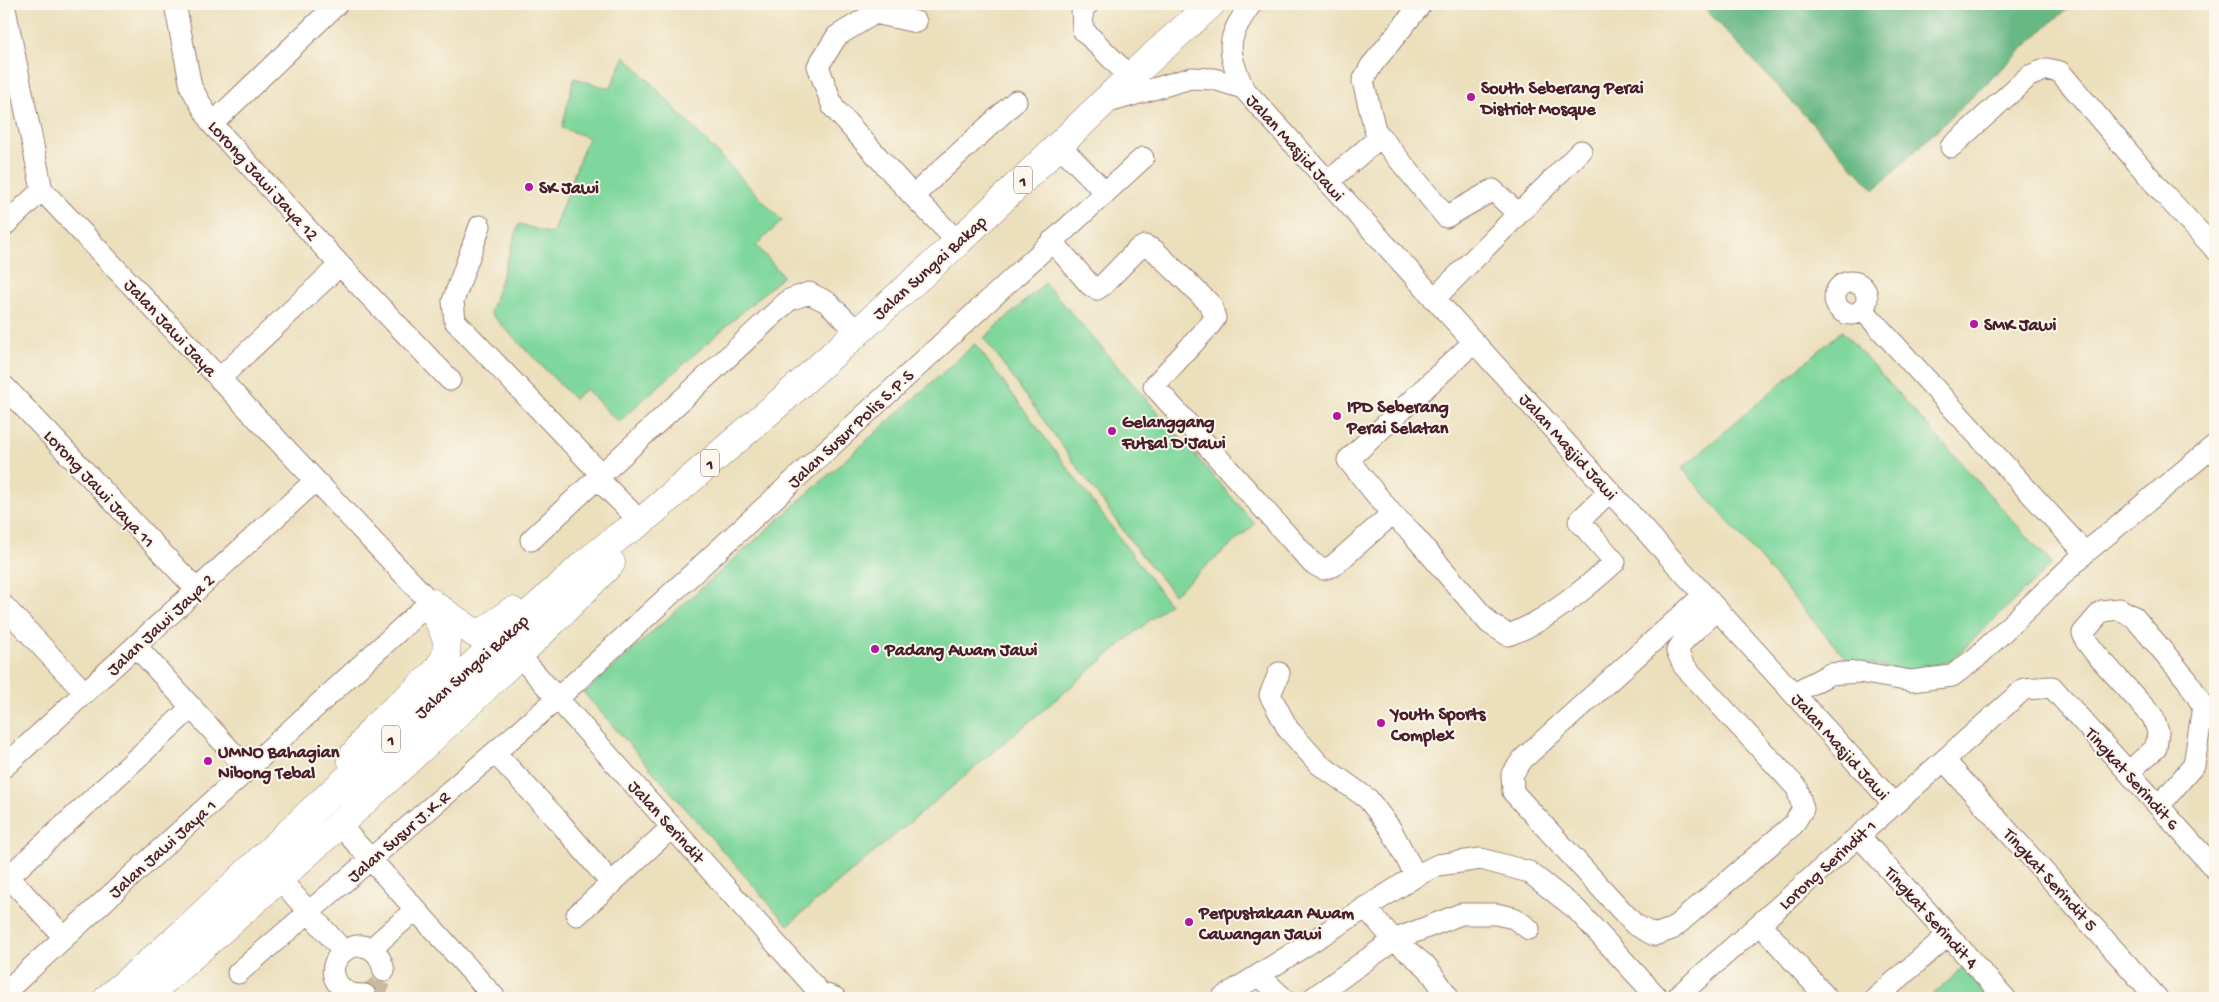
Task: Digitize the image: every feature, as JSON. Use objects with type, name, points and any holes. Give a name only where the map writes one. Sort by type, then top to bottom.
[{"type":"highway","name":"Jalan Sungai Bakap","points":[[144,998],[339,824],[511,647],[582,566],[618,536],[641,522],[779,403],[958,242],[1130,77],[1211,4]]},
{"type":"highway","name":"Jalan Sungai Bakap","points":[[108,998],[182,934],[314,809],[511,647],[628,545],[641,522]]},
{"type":"highway","points":[[430,602],[476,634],[488,629],[556,577],[582,566]]},
{"type":"highway","points":[[314,809],[374,728],[434,674],[446,657],[446,639],[430,602]]},
{"type":"street","points":[[4,4],[42,190],[4,226]]},
{"type":"street","name":"Lorong Jawi Jaya 12","points":[[175,4],[191,87],[212,124],[340,264],[450,380]]},
{"type":"street","points":[[212,124],[337,4]]},
{"type":"street","points":[[1088,4],[1082,9],[1084,30],[1130,77]]},
{"type":"street","name":"Jalan Masjid Jawi","points":[[1250,4],[1239,20],[1231,40],[1231,58],[1243,88],[1894,804]]},
{"type":"street","points":[[1421,4],[1371,66],[1363,81],[1375,130],[1446,217],[1493,190],[1518,214]]},
{"type":"street","points":[[916,22],[875,12],[837,36],[818,66],[833,107],[913,196],[958,242]]},
{"type":"street","points":[[1951,147],[2029,76],[2046,69],[2060,72],[2163,193],[2215,249]]},
{"type":"street","name":"Jalan Masjid Jawi","points":[[1105,103],[1192,78],[1214,79],[1243,88]]},
{"type":"street","points":[[913,196],[1016,101]]},
{"type":"street","points":[[1328,182],[1380,137]]},
{"type":"street","points":[[1060,146],[1106,192]]},
{"type":"street","points":[[1434,299],[1581,151]]},
{"type":"street","name":"Jalan Susur Polis S.P.S","points":[[557,699],[1142,158]]},
{"type":"street","name":"Jalan Jawi Jaya","points":[[42,190],[430,602]]},
{"type":"street","points":[[480,226],[454,301],[455,321],[641,522]]},
{"type":"street","points":[[1052,241],[1090,285],[1097,289],[1137,250],[1145,246],[1154,250],[1211,305],[1215,318],[1154,386],[1312,564],[1323,569],[1333,566],[1392,514]]},
{"type":"street","points":[[219,378],[340,264]]},
{"type":"street","points":[[531,540],[789,300],[809,293],[827,302],[858,332]]},
{"type":"street","points":[[1863,310],[2085,553]]},
{"type":"street","points":[[1474,342],[1348,460],[1392,514],[1410,531],[1489,623],[1508,635],[1524,629],[1589,585],[1615,562],[1579,521],[1610,491]]},
{"type":"street","name":"Lorong Jawi Jaya 11","points":[[4,386],[197,590]]},
{"type":"street","points":[[1794,693],[1830,674],[1859,672],[1911,681],[1952,676],[1976,658],[2085,553],[2215,445]]},
{"type":"street","name":"Jalan Jawi Jaya 2","points":[[4,767],[316,481]]},
{"type":"street","name":"Jalan Jawi Jaya 1","points":[[4,993],[430,602]]},
{"type":"street","points":[[1710,602],[1677,651],[1680,658],[1684,666],[1797,788],[1803,809],[1793,825],[1672,929],[1654,935],[1634,924],[1513,792],[1512,774],[1523,759],[1710,602]]},
{"type":"street","points":[[4,606],[85,693]]},
{"type":"street","points":[[2128,772],[2156,748],[2158,732],[2156,724],[2153,717],[2096,654],[2086,641],[2083,632],[2102,611],[2119,609],[2134,617],[2186,680],[2203,706],[2194,765],[2159,806]]},
{"type":"street","points":[[136,646],[248,770]]},
{"type":"street","name":"Jalan Serindit","points":[[511,647],[820,993],[835,998]]},
{"type":"street","points":[[1279,672],[1270,695],[1288,729],[1319,764],[1368,799],[1390,828],[1416,876]]},
{"type":"street","name":"Lorong Serindit 1","points":[[1680,997],[2024,689],[2052,686]]},
{"type":"street","name":"Tingkat Serindit 6","points":[[2052,686],[2215,869]]},
{"type":"street","name":"Jalan Susur J.K.R","points":[[238,974],[557,699]]},
{"type":"street","points":[[64,938],[5,876],[192,708]]},
{"type":"street","points":[[495,753],[556,818],[612,884]]},
{"type":"street","name":"Tingkat Serindit 5","points":[[1944,760],[2157,998]]},
{"type":"street","points":[[339,824],[495,998]]},
{"type":"street","points":[[577,915],[672,827]]},
{"type":"street","name":"Tingkat Serindit 4","points":[[1859,836],[2005,998]]},
{"type":"street","points":[[1222,998],[1260,976],[1416,876],[1438,865],[1480,859],[1529,872],[1576,909],[1658,998]]},
{"type":"street","points":[[279,878],[343,951]]},
{"type":"street","points":[[1365,907],[1394,940],[1427,967],[1447,995]]},
{"type":"street","points":[[371,949],[416,910]]},
{"type":"street","points":[[1313,998],[1394,940],[1461,914],[1496,914],[1514,918],[1529,929]]},
{"type":"street","points":[[1760,924],[1827,998]]},
{"type":"street","points":[[1876,998],[1948,935]]},
{"type":"street","points":[[365,995],[353,995],[343,990],[336,981],[333,970],[336,959],[343,951],[353,946],[365,946],[382,960],[384,971]]},
{"type":"street","points":[[1260,976],[1283,998]]},
{"type":"green space","points":[[1701,4],[2074,4],[2049,24],[1874,190]]},
{"type":"green space","points":[[625,56],[782,221],[756,245],[783,276],[618,422],[586,389],[574,399],[490,313],[519,224],[552,234],[588,137],[562,128],[574,78],[610,89]]},
{"type":"green space","name":"Gelanggang Futsal D'Jawi","points":[[1045,283],[1255,524],[1174,594],[1139,552],[984,338]]},
{"type":"green space","points":[[1842,331],[2052,564],[1951,661],[1909,672],[1847,660],[1682,468]]},
{"type":"green space","name":"Padang Awam Jawi","points":[[975,344],[1169,604],[788,925],[584,693]]},
{"type":"green space","points":[[1963,968],[1991,998],[1929,998]]},
{"type":"tunnel","points":[[365,995],[379,986],[384,971]]},
{"type":"place","name":"South Seberang Perai District Mosque","points":[[1471,97]]},
{"type":"place","name":"SK Jawi","points":[[529,187]]},
{"type":"place","name":"SMK Jawi","points":[[1974,324]]},
{"type":"place","name":"IPD Seberang Perai Selatan","points":[[1337,416]]},
{"type":"place","name":"Gelanggang Futsal D'Jawi","points":[[1112,431]]},
{"type":"place","name":"Padang Awam Jawi","points":[[875,649]]},
{"type":"place","name":"Youth Sports Complex","points":[[1381,723]]},
{"type":"place","name":"UMNO Bahagian Nibong Tebal","points":[[208,761]]},
{"type":"place","name":"Perpustakaan Awam Cawangan Jawi","points":[[1189,922]]}]
